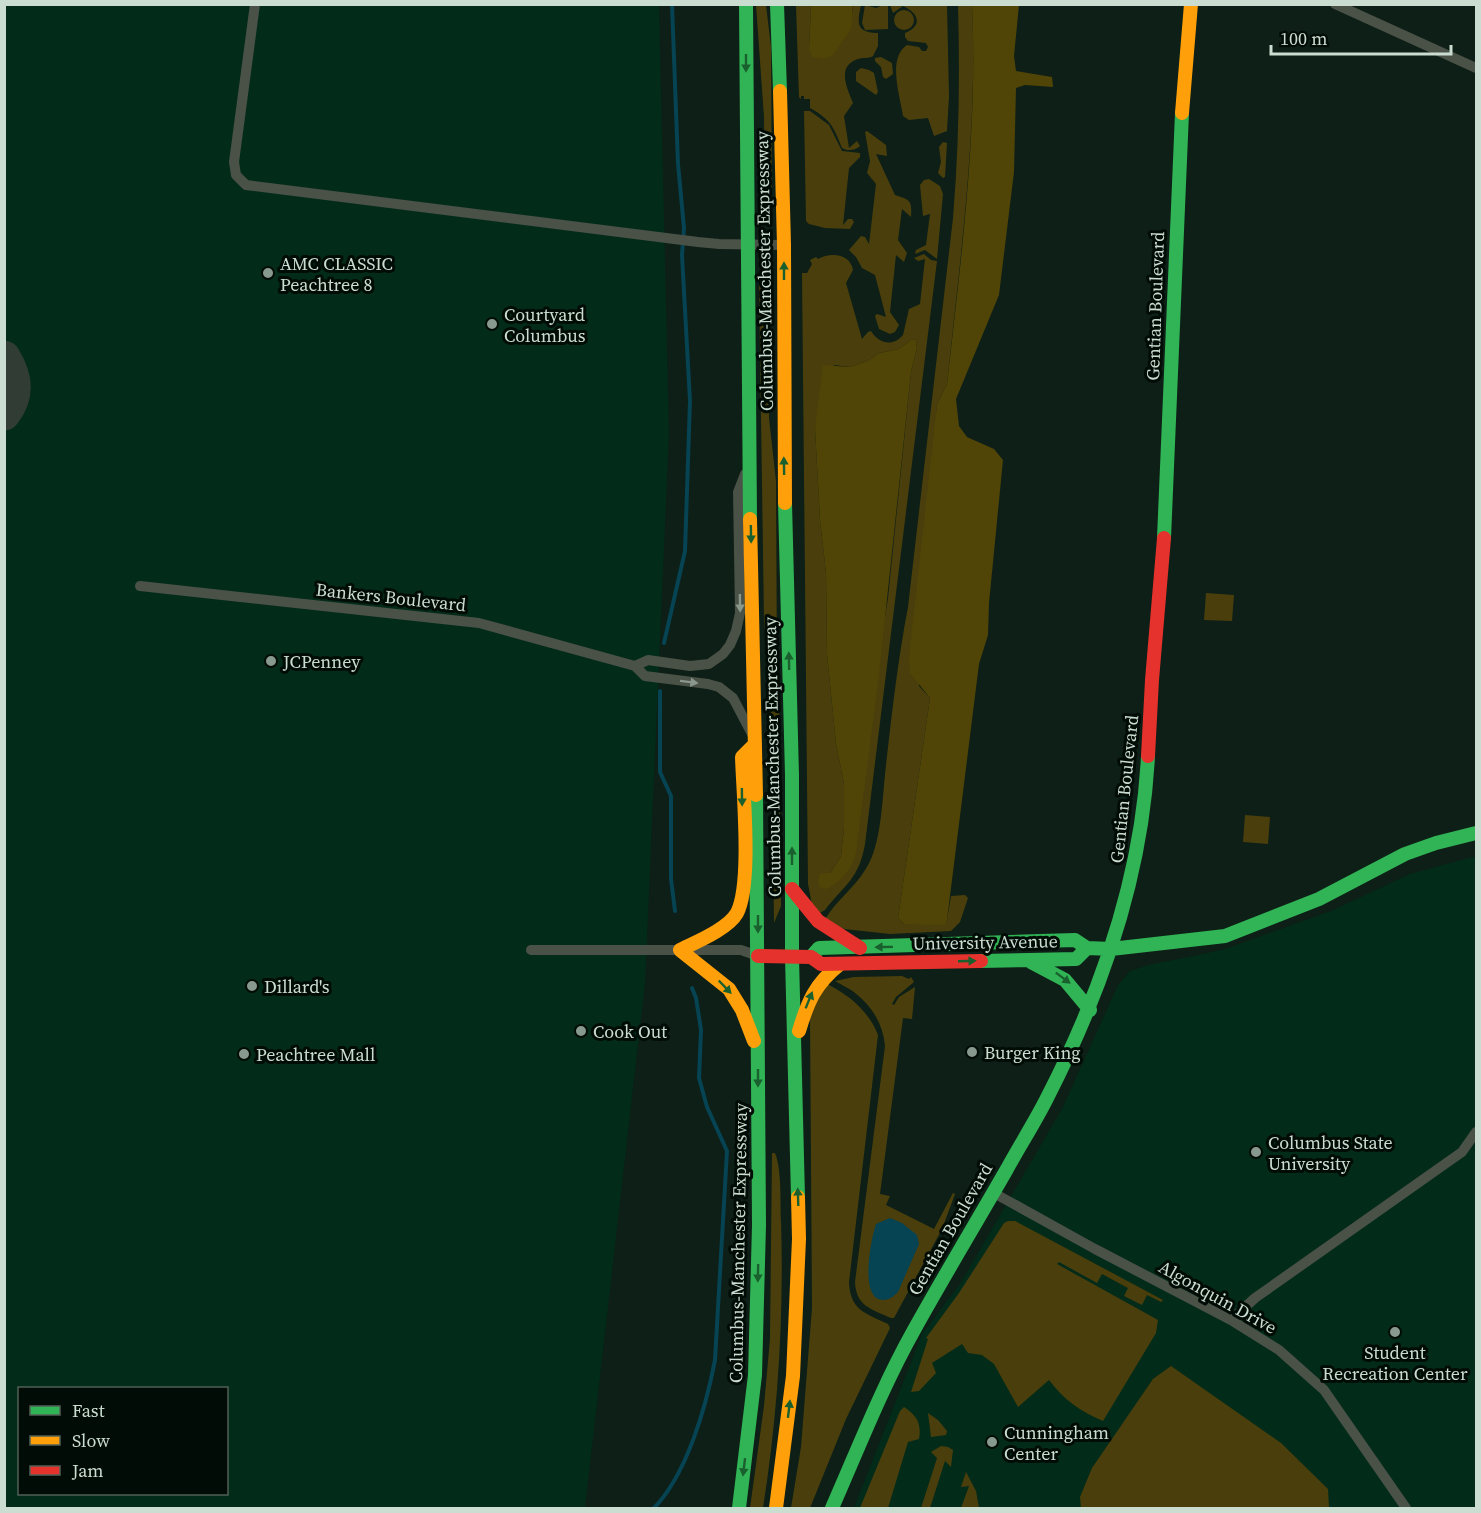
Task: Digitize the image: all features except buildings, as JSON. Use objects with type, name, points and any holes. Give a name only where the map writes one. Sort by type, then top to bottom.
[{"type":"main road","name":"Columbus-Manchester Expressway","points":[[739,1509],[755,1375],[759,1225],[758,956],[749,463],[746,4]]},
{"type":"main road","name":"Columbus-Manchester Expressway","points":[[776,1509],[793,1376],[799,1239],[792,957],[792,775],[784,452],[784,245],[777,4]]},
{"type":"main road","name":"Gentian Boulevard","points":[[832,1509],[912,1333],[1047,1099],[1090,1010],[1112,949],[1139,843],[1148,761],[1164,537],[1180,120],[1191,4]]},
{"type":"main road","points":[[755,742],[742,757],[743,889],[736,913],[721,927],[680,950],[729,988],[742,1010],[758,1051]]},
{"type":"main road","name":"University Avenue","points":[[758,956],[811,957],[821,964],[1076,958],[1087,948],[1112,949],[1225,936],[1319,898],[1405,854],[1476,833]]},
{"type":"main road","points":[[792,889],[818,921],[860,948]]},
{"type":"main road","points":[[811,957],[819,948],[1075,940],[1087,948]]},
{"type":"main road","points":[[1026,959],[1058,973],[1071,983],[1090,1010]]},
{"type":"main road","points":[[794,1047],[814,987],[840,964]]},
{"type":"street","points":[[255,4],[234,162],[236,175],[246,185],[698,242],[784,245]]},
{"type":"street","points":[[1335,4],[1476,68]]},
{"type":"street","name":"Bankers Boulevard","points":[[635,666],[648,660],[703,666],[717,660],[730,645],[740,613],[738,492],[749,463]]},
{"type":"street","name":"Bankers Boulevard","points":[[140,586],[479,623],[635,666],[645,676],[719,687],[733,698],[755,742]]},
{"type":"street","points":[[531,950],[741,950],[758,956]]},
{"type":"street","points":[[1231,1320],[1254,1298],[1462,1152],[1476,1132]]},
{"type":"street","name":"Algonquin Drive","points":[[992,1192],[1231,1320],[1279,1350],[1324,1390],[1406,1509]]},
{"type":"shaded area","name":"Peachtree Mall","points":[[4,5],[659,5],[669,433],[645,983],[585,1508],[5,1508]]},
{"type":"shaded area","points":[[756,5],[766,5],[771,47],[772,212],[769,214],[765,213],[764,117]]},
{"type":"shaded area","points":[[796,5],[811,5],[809,48],[853,15],[852,5],[861,5],[859,22],[862,29],[878,33],[878,46],[873,56],[851,62],[845,72],[846,84],[853,103],[844,116],[849,148],[857,141],[860,146],[856,149],[842,148],[831,124],[810,108],[810,99],[804,99],[804,96],[801,96],[801,99],[799,97]]},
{"type":"shaded area","points":[[811,5],[852,5],[851,29],[833,55],[823,59],[812,57],[809,48]]},
{"type":"shaded area","points":[[865,5],[876,8],[883,5],[888,6],[888,29],[865,30],[862,23]]},
{"type":"shaded area","points":[[890,5],[947,5],[949,96],[947,131],[934,136],[928,118],[909,120],[903,116],[896,78],[898,59],[901,51],[907,45],[919,47],[922,51],[926,51],[928,47],[926,43],[908,41],[905,37],[905,33],[915,27],[917,20],[913,12],[903,6],[893,13]]},
{"type":"shaded area","points":[[958,5],[972,5],[970,147],[947,384],[937,404],[919,686],[930,698],[898,918],[904,924],[945,924],[951,896],[965,895],[968,898],[960,922],[951,931],[890,934],[844,929],[824,921],[864,872],[874,851],[881,820],[895,686],[908,607],[953,218],[959,111]]},
{"type":"shaded area","points":[[972,5],[1019,5],[1014,56],[1016,71],[1052,77],[1053,87],[1025,85],[1016,88],[1014,172],[999,295],[956,399],[959,426],[967,437],[994,449],[1003,460],[988,635],[979,664],[947,920],[945,925],[904,924],[898,918],[930,698],[910,673],[909,657],[937,404],[947,384],[963,242],[973,100]]},
{"type":"shaded area","points":[[904,10],[911,13],[914,20],[911,27],[904,30],[897,27],[894,20],[897,13]]},
{"type":"shaded area","points":[[881,57],[892,63],[893,74],[886,79],[883,77],[881,67],[875,61],[875,58]]},
{"type":"shaded area","points":[[861,68],[874,73],[878,92],[876,95],[856,81],[856,72]]},
{"type":"shaded area","points":[[804,111],[810,111],[829,125],[842,151],[860,153],[860,157],[849,168],[843,225],[848,219],[852,219],[854,222],[850,229],[825,228],[806,221]]},
{"type":"shaded area","points":[[867,131],[886,145],[887,156],[876,154],[895,195],[907,200],[911,208],[911,217],[902,209],[898,240],[907,253],[904,262],[896,255],[890,312],[899,325],[895,332],[890,334],[879,329],[875,316],[877,314],[886,317],[875,275],[862,268],[849,250],[861,236],[865,237],[869,244],[876,184],[867,173],[870,161],[865,132]]},
{"type":"shaded area","points":[[943,142],[947,143],[945,177],[943,178],[938,173],[941,162],[939,147]]},
{"type":"shaded area","points":[[929,179],[940,186],[943,194],[937,259],[925,250],[915,254],[916,250],[926,245],[930,214],[923,216],[920,185],[924,180]]},
{"type":"shaded area","points":[[924,254],[931,260],[937,261],[865,844],[855,873],[825,910],[818,914],[812,905],[808,884],[802,273],[807,273],[812,264],[810,260],[816,257],[818,259],[828,255],[839,255],[848,260],[853,270],[846,283],[862,339],[871,331],[878,339],[891,342],[903,335],[909,309],[920,304],[925,259],[918,261],[914,258]],"holes":[[[912,339],[916,340],[917,348],[911,372],[888,598],[844,876],[820,875],[831,872],[841,856],[844,828],[844,784],[836,744],[827,654],[826,573],[820,520],[815,429],[834,365],[850,367],[867,361],[879,353],[899,349]]]},
{"type":"shaded area","points":[[765,273],[767,279],[769,418],[776,481],[779,697],[781,906],[774,923],[771,699],[764,621],[759,279],[761,274]]},
{"type":"shaded area","points":[[912,339],[916,340],[917,348],[911,372],[879,675],[856,853],[852,865],[842,878],[827,889],[820,888],[818,882],[820,874],[831,872],[841,856],[844,828],[844,784],[836,744],[827,654],[826,573],[820,520],[815,429],[823,365],[850,367],[867,361],[879,353],[899,349]]},
{"type":"shaded area","points":[[1206,593],[1234,595],[1232,621],[1204,620]]},
{"type":"shaded area","points":[[1245,815],[1270,817],[1268,844],[1243,842]]},
{"type":"shaded area","name":"Columbus State University","points":[[1476,856],[1476,1508],[854,1508],[922,1334],[960,1284],[1063,1107],[1118,985],[1130,971],[1148,965],[1222,950],[1331,911],[1410,874]]},
{"type":"shaded area","points":[[902,976],[909,979],[911,977],[914,982],[896,997],[892,1004],[894,1005],[899,997],[915,987],[912,1019],[903,1018],[880,1194],[890,1196],[886,1205],[934,1229],[953,1193],[955,1194],[942,1229],[894,1318],[891,1318],[862,1302],[855,1282],[885,1046],[884,1038],[879,1022],[864,1001],[835,981],[854,977]]},
{"type":"shaded area","points":[[825,983],[842,992],[857,1004],[869,1018],[878,1035],[849,1282],[852,1299],[856,1305],[888,1324],[890,1328],[846,1419],[810,1508],[791,1508],[801,1447],[812,1308],[810,1015]]},
{"type":"shaded area","points":[[772,1153],[775,1153],[779,1168],[780,1186],[782,1293],[779,1365],[773,1437],[763,1508],[750,1508],[764,1406],[770,1339]]},
{"type":"shaded area","points":[[1015,1221],[1163,1300],[1161,1302],[1147,1295],[1142,1305],[1124,1296],[1128,1288],[1102,1274],[1097,1283],[1059,1262],[1057,1264],[1158,1320],[1156,1333],[1103,1421],[1073,1404],[1049,1380],[1018,1407],[994,1364],[982,1355],[968,1353],[962,1344],[932,1363],[936,1373],[919,1391],[911,1392],[928,1339],[926,1338],[959,1293],[1004,1223]]},
{"type":"shaded area","points":[[1171,1366],[1281,1443],[1328,1489],[1329,1508],[1081,1508],[1080,1497],[1092,1468],[1153,1379]]},
{"type":"shaded area","points":[[904,1407],[917,1420],[920,1428],[919,1439],[908,1442],[888,1508],[860,1508],[900,1411]]},
{"type":"shaded area","points":[[928,1413],[947,1431],[946,1435],[931,1437]]},
{"type":"shaded area","points":[[941,1446],[953,1450],[951,1467],[945,1461],[930,1508],[921,1508],[937,1458],[931,1452]]},
{"type":"shaded area","points":[[966,1472],[976,1491],[979,1508],[961,1508],[969,1486],[961,1487]]},
{"type":"water","points":[[890,1218],[902,1223],[917,1235],[919,1244],[898,1292],[891,1298],[882,1300],[875,1297],[871,1289],[868,1267],[876,1224]]},
{"type":"waterway","points":[[664,643],[685,551],[690,401],[682,255],[684,228],[678,164],[672,4]]},
{"type":"waterway","points":[[660,691],[660,772],[671,796],[671,879],[675,911]]},
{"type":"waterway","points":[[654,1508],[676,1477],[694,1439],[715,1360],[727,1151],[707,1107],[699,1078],[701,1030],[696,998],[692,988]]},
{"type":"taxiway","points":[[4,357],[11,371],[14,386],[12,400],[4,414]]},
{"type":"traffic: fast","points":[[746,4],[750,519]]},
{"type":"traffic: fast","points":[[777,4],[780,91]]},
{"type":"traffic: fast","points":[[1164,538],[1182,113]]},
{"type":"traffic: fast","points":[[785,503],[792,775],[792,957],[798,1197]]},
{"type":"traffic: fast","points":[[832,1508],[902,1352],[1042,1107],[1085,1016],[1102,975],[1128,889],[1144,801],[1148,756]]},
{"type":"traffic: fast","points":[[739,1508],[755,1375],[759,1225],[756,795]]},
{"type":"traffic: fast","points":[[981,961],[1076,959],[1087,948],[1111,949],[1225,936],[1319,899],[1405,854],[1476,833]]},
{"type":"traffic: fast","points":[[811,957],[819,948],[1075,940],[1087,948]]},
{"type":"traffic: fast","points":[[1031,962],[1065,980],[1090,1010]]},
{"type":"traffic: slow","points":[[1182,113],[1191,4]]},
{"type":"traffic: slow","points":[[780,91],[784,245],[785,503]]},
{"type":"traffic: slow","points":[[750,519],[756,795]]},
{"type":"traffic: slow","points":[[754,1041],[742,1010],[729,989],[680,950],[719,930],[737,913],[742,899],[745,860],[742,757],[755,744]]},
{"type":"traffic: slow","points":[[799,1031],[813,994],[831,971],[840,964]]},
{"type":"traffic: slow","points":[[776,1508],[793,1376],[799,1239],[798,1197]]},
{"type":"traffic: jam","points":[[1148,756],[1164,538]]},
{"type":"traffic: jam","points":[[792,889],[818,921],[860,948]]},
{"type":"traffic: jam","points":[[758,956],[811,957],[821,964],[981,961]]},
{"type":"place","name":"AMC CLASSIC Peachtree 8","points":[[268,273]]},
{"type":"place","name":"Courtyard Columbus","points":[[492,324]]},
{"type":"place","name":"JCPenney","points":[[271,661]]},
{"type":"place","name":"Dillard's","points":[[252,986]]},
{"type":"place","name":"Cook Out","points":[[581,1031]]},
{"type":"place","name":"Burger King","points":[[972,1052]]},
{"type":"place","name":"Peachtree Mall","points":[[244,1054]]},
{"type":"place","name":"Columbus State University","points":[[1256,1152]]},
{"type":"place","name":"Student Recreation Center","points":[[1395,1332]]},
{"type":"place","name":"Cunningham Center","points":[[992,1442]]}]
